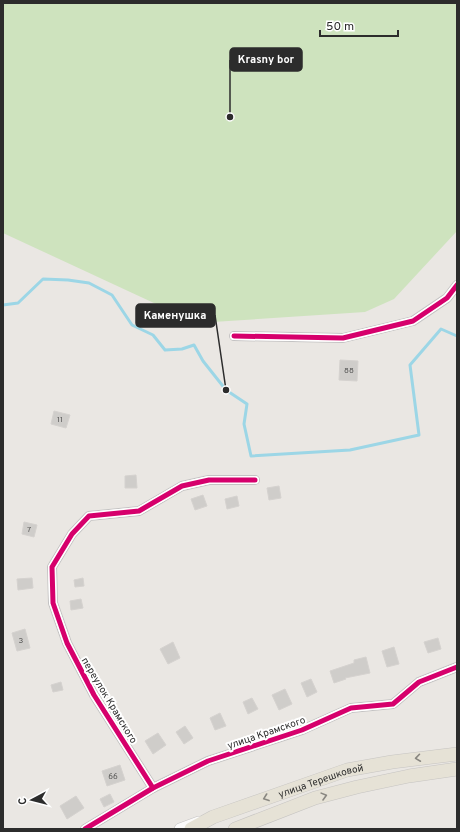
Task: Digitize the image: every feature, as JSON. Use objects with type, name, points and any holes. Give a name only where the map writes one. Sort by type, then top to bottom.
[{"type":"main road","name":"улица Терешковой","points":[[191,829],[213,817],[347,770],[392,762],[457,754]]},
{"type":"main road","name":"улица Терешковой","points":[[235,829],[315,798],[365,785],[457,769]]},
{"type":"main road","points":[[180,829],[213,817]]},
{"type":"street","points":[[234,336],[343,338],[413,321],[447,298],[457,285]]},
{"type":"street","name":"переулок Крамского","points":[[153,788],[94,695],[67,643],[53,603],[52,567],[72,534],[89,516],[139,511],[182,486],[209,480],[255,480]]},
{"type":"street","name":"улица Крамского","points":[[85,829],[153,788],[208,761],[302,730],[351,708],[393,704],[419,682],[457,667]]},
{"type":"green space","points":[[3,3],[457,3],[457,231],[394,299],[365,312],[197,323],[3,233]]},
{"type":"building","points":[[340,360],[358,361],[357,381],[339,380]]},
{"type":"building","points":[[54,411],[70,415],[66,428],[51,424]]},
{"type":"building","points":[[136,475],[137,488],[125,488],[125,476]]},
{"type":"building","points":[[279,486],[281,498],[269,500],[267,488]]},
{"type":"building","points":[[203,495],[207,506],[195,510],[191,499]]},
{"type":"building","points":[[237,496],[239,506],[227,509],[225,499]]},
{"type":"building","points":[[24,522],[37,525],[34,537],[22,534]]},
{"type":"building","points":[[32,578],[33,588],[18,590],[17,579]]},
{"type":"building","points":[[83,578],[84,586],[75,587],[74,580]]},
{"type":"building","points":[[81,599],[83,608],[71,610],[70,601]]},
{"type":"building","points":[[25,629],[30,648],[17,651],[12,633]]},
{"type":"building","points":[[438,638],[441,649],[428,653],[424,642]]},
{"type":"building","points":[[173,642],[180,658],[168,664],[160,649]]},
{"type":"building","points":[[394,647],[399,664],[387,667],[382,651]]},
{"type":"building","points":[[366,657],[370,673],[345,678],[346,679],[334,683],[330,671],[354,663],[354,660]]},
{"type":"building","points":[[311,679],[317,692],[307,697],[301,683]]},
{"type":"building","points":[[61,682],[63,690],[53,692],[51,685]]},
{"type":"building","points":[[285,689],[292,704],[279,710],[272,695]]},
{"type":"building","points":[[252,698],[258,709],[248,714],[243,702]]},
{"type":"building","points":[[220,713],[226,726],[215,730],[210,718]]},
{"type":"building","points":[[185,726],[193,738],[184,744],[176,732]]},
{"type":"building","points":[[158,733],[166,745],[153,754],[145,741]]},
{"type":"building","points":[[120,765],[125,780],[107,786],[102,771]]},
{"type":"building","points":[[110,794],[114,802],[104,807],[100,799]]},
{"type":"building","points":[[76,796],[84,808],[67,819],[60,806]]},
{"type":"waterway","points":[[3,305],[18,303],[43,279],[89,283],[112,295],[132,325],[153,335],[165,350],[182,349],[194,345],[203,361],[226,390],[247,404],[244,424],[251,456],[350,450],[419,435],[410,365],[441,329],[457,336]]},
{"type":"cycle path","points":[[234,336],[343,338],[413,321],[447,298],[457,285]]},
{"type":"cycle path","points":[[153,788],[94,695],[67,643],[53,603],[52,567],[72,534],[89,516],[139,511],[182,486],[209,480],[255,480]]},
{"type":"cycle path","points":[[85,829],[153,788],[208,761],[302,730],[351,708],[393,704],[419,682],[457,667]]},
{"type":"place","name":"Krasny bor","points":[[230,117]]},
{"type":"place","name":"Каменушка","points":[[226,390]]}]
